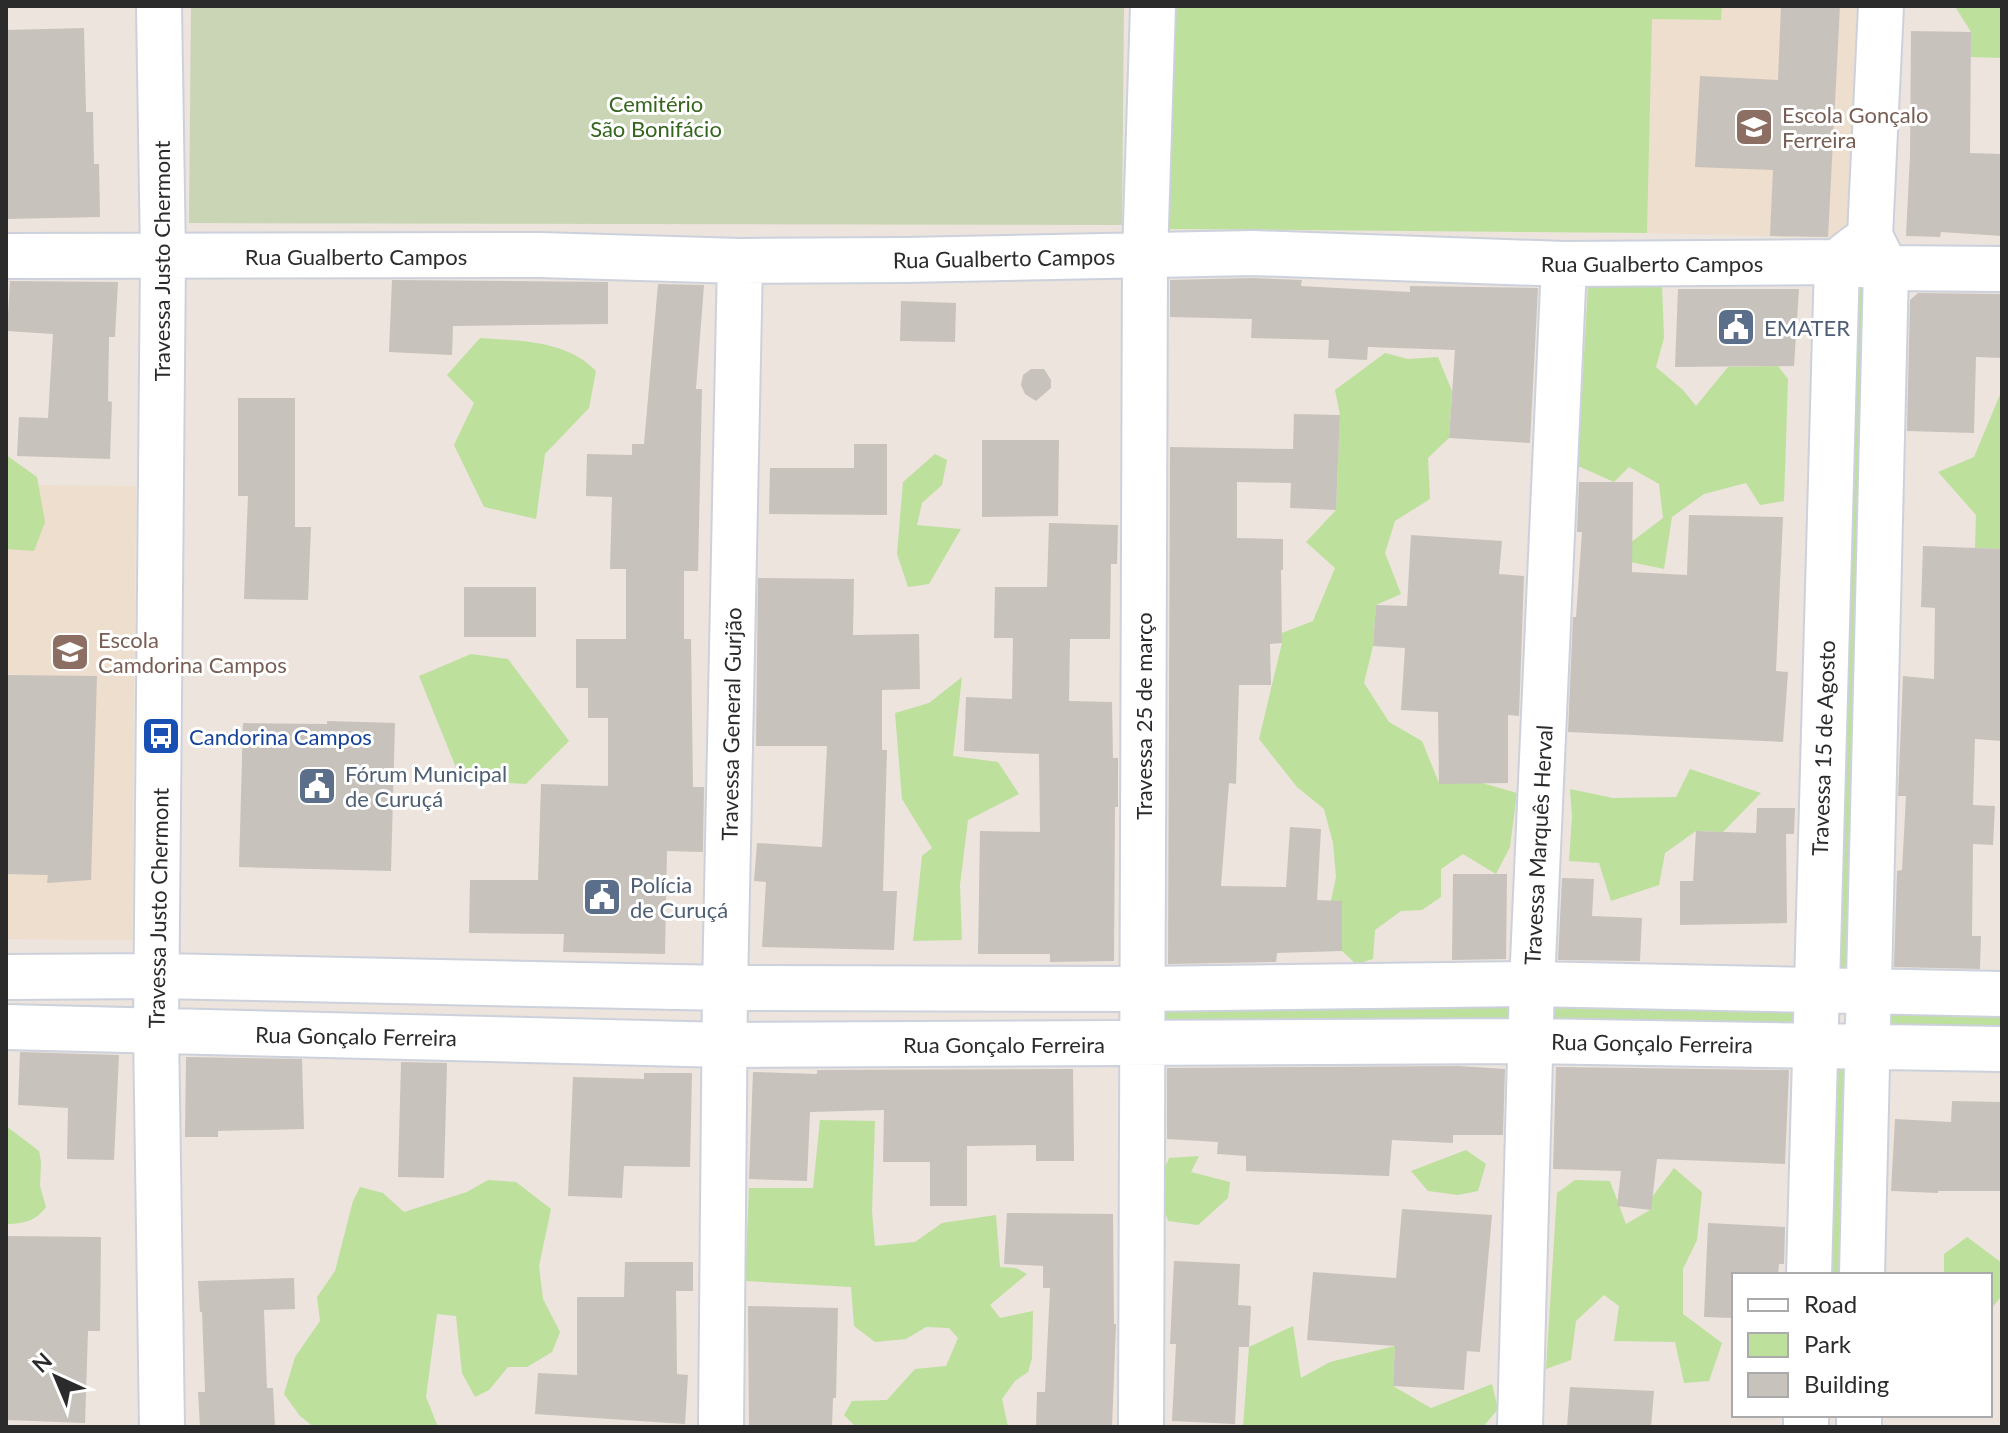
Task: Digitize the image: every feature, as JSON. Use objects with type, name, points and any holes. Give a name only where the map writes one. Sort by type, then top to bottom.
[{"type":"street","name":"Travessa Justo Chermont","points":[[159,6],[163,256],[156,1031],[162,1427]]},
{"type":"street","name":"Travessa 25 de março","points":[[1141,1427],[1145,256],[1153,6]]},
{"type":"street","name":"Travessa 15 de Agosto","points":[[1809,1273],[1815,990],[1881,6]]},
{"type":"street","name":"Rua Gualberto Campos","points":[[6,256],[540,255],[740,261],[1253,253],[1564,264],[1864,255],[2002,269]]},
{"type":"street","name":"Travessa 15 de Agosto","points":[[1862,1273],[1869,991],[1864,255]]},
{"type":"street","name":"Travessa General Gurjão","points":[[721,1427],[725,988],[740,261]]},
{"type":"street","name":"Travessa Marquês Herval","points":[[1520,1427],[1532,984],[1564,264]]},
{"type":"street","points":[[6,977],[158,976],[725,988],[1142,989],[1532,984],[2002,994]]},
{"type":"street","name":"Rua Gonçalo Ferreira","points":[[6,1027],[726,1045],[1530,1041],[2002,1049]]},
{"type":"shaded area","name":"Escola Gonçalo Ferreira","points":[[1722,6],[1864,6],[1855,238],[1647,233],[1652,18],[1721,20]]},
{"type":"shaded area","name":"Escola Camdorina Campos","points":[[6,485],[136,486],[132,940],[6,939]]},
{"type":"green space","name":"Cemitério São Bonifácio","points":[[191,6],[1124,6],[1122,225],[189,223]]},
{"type":"green space","points":[[1175,6],[1722,6],[1721,20],[1652,19],[1647,233],[1169,229]]},
{"type":"green space","points":[[2002,6],[2002,58],[1971,57],[1971,32],[1956,8]]},
{"type":"green space","points":[[1837,262],[1886,268],[1869,991],[2002,994],[2002,1049],[1866,1046],[1862,1273],[1809,1273],[1813,1046],[1143,1044],[1142,989],[1815,990]],"holes":[[[1816,990],[1869,991],[1865,1045],[1814,1045]]]},
{"type":"green space","points":[[1588,282],[1662,284],[1664,338],[1656,367],[1696,406],[1728,367],[1778,366],[1788,379],[1784,501],[1760,505],[1746,483],[1704,494],[1672,517],[1664,569],[1621,560],[1630,543],[1663,518],[1659,484],[1629,467],[1614,482],[1578,466]]},
{"type":"green space","points":[[480,338],[557,348],[571,353],[596,371],[589,408],[545,454],[536,519],[484,507],[454,445],[474,403],[447,375]]},
{"type":"green space","points":[[1385,353],[1408,359],[1438,357],[1452,391],[1449,438],[1428,458],[1430,499],[1395,521],[1385,553],[1401,594],[1376,605],[1373,646],[1364,683],[1389,722],[1422,741],[1439,783],[1482,783],[1517,793],[1510,847],[1496,874],[1463,854],[1441,869],[1441,897],[1422,910],[1401,911],[1375,930],[1373,959],[1356,964],[1342,951],[1342,901],[1331,901],[1336,877],[1333,843],[1324,809],[1297,787],[1259,739],[1282,633],[1313,621],[1335,568],[1306,542],[1336,510],[1340,415],[1335,390]]},
{"type":"green space","points":[[2002,390],[2002,549],[1975,548],[1976,515],[1938,472],[1974,457]]},
{"type":"green space","points":[[935,454],[947,460],[942,485],[922,503],[917,525],[961,529],[929,584],[908,587],[897,554],[903,482]]},
{"type":"green space","points":[[6,455],[37,477],[45,522],[34,551],[6,549]]},
{"type":"green space","points":[[471,654],[508,659],[569,741],[526,784],[461,780],[419,676]]},
{"type":"green space","points":[[962,677],[953,756],[998,762],[1019,794],[968,820],[960,885],[962,940],[913,941],[922,856],[932,848],[902,799],[895,713],[929,703]]},
{"type":"green space","points":[[1690,769],[1761,793],[1723,832],[1696,831],[1665,853],[1659,885],[1611,901],[1599,863],[1569,861],[1570,789],[1613,798],[1676,797]]},
{"type":"green space","points":[[820,1120],[875,1121],[872,1211],[875,1246],[915,1242],[942,1223],[996,1215],[1000,1267],[1016,1268],[1027,1274],[990,1305],[1000,1318],[1033,1311],[1032,1358],[1028,1372],[1015,1381],[1002,1399],[1008,1427],[856,1427],[844,1415],[852,1401],[887,1400],[915,1369],[946,1366],[958,1338],[949,1328],[926,1327],[906,1339],[875,1342],[854,1326],[851,1287],[745,1281],[749,1188],[813,1188]]},
{"type":"green space","points":[[6,1126],[39,1151],[40,1186],[46,1207],[29,1221],[6,1224]]},
{"type":"green space","points":[[1466,1150],[1486,1164],[1478,1191],[1458,1195],[1428,1191],[1411,1171]]},
{"type":"green space","points":[[1199,1156],[1191,1172],[1230,1182],[1228,1198],[1198,1225],[1168,1221],[1157,1187],[1169,1158]]},
{"type":"green space","points":[[1674,1168],[1702,1192],[1697,1240],[1683,1269],[1683,1314],[1722,1343],[1709,1381],[1684,1383],[1675,1342],[1614,1341],[1619,1306],[1604,1295],[1576,1321],[1571,1360],[1546,1369],[1557,1193],[1575,1180],[1610,1181],[1626,1224],[1650,1210],[1652,1197]]},
{"type":"green space","points":[[488,1180],[516,1182],[551,1209],[539,1266],[543,1299],[560,1332],[552,1352],[527,1367],[508,1367],[489,1390],[475,1397],[462,1373],[456,1316],[437,1314],[426,1397],[438,1427],[314,1427],[300,1416],[284,1394],[295,1357],[320,1321],[317,1297],[335,1271],[353,1201],[360,1187],[383,1193],[404,1212],[467,1192]]},
{"type":"green space","points":[[1967,1237],[2002,1263],[2002,1295],[1992,1308],[1992,1273],[1944,1273],[1944,1254]]},
{"type":"green space","points":[[1293,1326],[1301,1378],[1330,1362],[1395,1346],[1393,1386],[1431,1408],[1492,1384],[1498,1409],[1483,1427],[1243,1427],[1249,1347]]},
{"type":"building","points":[[1781,6],[1840,6],[1828,237],[1770,236],[1773,170],[1695,167],[1700,76],[1778,80]]},
{"type":"building","points":[[84,28],[86,112],[93,112],[94,164],[99,164],[100,217],[6,219],[6,30]]},
{"type":"building","points":[[1911,31],[1971,32],[1970,153],[2002,154],[2002,236],[1941,232],[1940,237],[1906,236]]},
{"type":"building","points":[[392,280],[608,282],[608,324],[453,326],[452,355],[389,352]]},
{"type":"building","points":[[1170,280],[1302,280],[1301,286],[1410,292],[1410,286],[1538,288],[1530,443],[1449,438],[1455,350],[1368,347],[1367,360],[1328,358],[1329,340],[1251,338],[1252,319],[1170,317]]},
{"type":"building","points":[[10,281],[118,282],[115,337],[109,337],[108,401],[112,402],[110,459],[17,456],[19,417],[48,418],[53,334],[7,331]]},
{"type":"building","points":[[658,284],[704,285],[696,389],[702,389],[698,571],[684,571],[684,639],[691,639],[693,787],[704,787],[703,852],[667,851],[665,954],[563,952],[564,934],[469,933],[470,880],[538,880],[541,784],[608,786],[608,718],[588,718],[588,688],[576,688],[576,639],[626,639],[626,569],[610,569],[612,497],[586,496],[587,454],[632,455],[632,444],[644,444]]},
{"type":"building","name":"EMATER","points":[[1678,289],[1799,289],[1794,366],[1675,367]]},
{"type":"building","points":[[1918,293],[2002,294],[2002,358],[1976,357],[1974,433],[1907,431],[1910,300]]},
{"type":"building","points":[[901,301],[956,303],[955,342],[900,341]]},
{"type":"building","points":[[1031,369],[1044,369],[1051,380],[1051,388],[1036,401],[1025,394],[1021,385],[1023,375]]},
{"type":"building","points":[[238,398],[295,398],[295,527],[311,527],[308,600],[244,599],[248,496],[238,496]]},
{"type":"building","points":[[1294,414],[1340,415],[1336,510],[1290,508],[1291,483],[1237,482],[1237,538],[1283,539],[1282,643],[1270,644],[1271,685],[1239,685],[1236,784],[1229,783],[1221,886],[1286,887],[1290,827],[1321,829],[1317,900],[1342,901],[1342,951],[1277,953],[1276,962],[1168,964],[1170,447],[1293,449]]},
{"type":"building","points":[[982,440],[1059,440],[1058,516],[982,517]]},
{"type":"building","points":[[854,444],[887,444],[887,515],[769,514],[770,468],[854,468]]},
{"type":"building","points":[[1579,482],[1633,482],[1632,572],[1687,575],[1689,515],[1783,517],[1776,671],[1788,672],[1783,742],[1568,732],[1573,617],[1576,617],[1582,532],[1577,532]]},
{"type":"building","points":[[1049,523],[1118,525],[1117,564],[1111,564],[1110,639],[1070,639],[1069,701],[1112,702],[1113,758],[1118,758],[1114,961],[1050,962],[1050,954],[978,954],[980,831],[1040,832],[1039,754],[964,751],[966,697],[1012,699],[1013,638],[994,638],[995,587],[1047,587]]},
{"type":"building","points":[[1411,535],[1502,541],[1499,574],[1524,576],[1519,716],[1508,715],[1508,783],[1439,784],[1438,712],[1401,710],[1405,648],[1373,646],[1376,605],[1407,606]]},
{"type":"building","points":[[1923,546],[2002,549],[2002,741],[1975,739],[1973,805],[1995,806],[1993,845],[1973,844],[1972,936],[1981,936],[1980,969],[1894,967],[1897,871],[1902,870],[1906,796],[1898,796],[1903,676],[1934,679],[1935,608],[1921,607]]},
{"type":"building","points":[[758,578],[854,579],[853,635],[919,634],[920,689],[882,690],[882,750],[887,750],[883,891],[897,891],[894,950],[762,947],[766,882],[754,881],[757,843],[822,847],[827,746],[756,746]]},
{"type":"building","points":[[464,587],[536,587],[536,637],[464,637]]},
{"type":"building","points":[[6,675],[97,676],[91,880],[47,883],[48,875],[6,874]]},
{"type":"building","name":"Fórum Municipal de Curuçá","points":[[327,721],[395,723],[391,871],[239,867],[243,723],[327,724]]},
{"type":"building","points":[[1757,808],[1795,808],[1794,834],[1786,834],[1787,923],[1680,925],[1680,881],[1693,881],[1696,831],[1756,833]]},
{"type":"building","points":[[1453,874],[1507,874],[1506,959],[1452,960]]},
{"type":"building","points":[[1562,878],[1594,879],[1592,916],[1642,918],[1640,961],[1558,960]]},
{"type":"building","points":[[20,1052],[119,1055],[114,1160],[67,1159],[68,1108],[18,1105]]},
{"type":"building","points":[[186,1057],[302,1059],[304,1129],[218,1131],[218,1137],[185,1137]]},
{"type":"building","points":[[401,1062],[447,1063],[444,1178],[398,1177]]},
{"type":"building","points":[[1458,1066],[1505,1069],[1503,1135],[1453,1135],[1453,1143],[1392,1140],[1389,1176],[1246,1171],[1246,1156],[1217,1154],[1218,1142],[1167,1139],[1167,1068]]},
{"type":"building","points":[[1556,1067],[1789,1070],[1785,1164],[1657,1159],[1651,1210],[1617,1206],[1621,1171],[1553,1169]]},
{"type":"building","points":[[1073,1069],[1074,1161],[1036,1161],[1036,1145],[967,1146],[967,1206],[930,1206],[930,1162],[883,1162],[884,1110],[810,1112],[807,1181],[749,1179],[753,1072],[817,1074],[817,1070]]},
{"type":"building","points":[[644,1073],[692,1073],[690,1167],[624,1166],[622,1198],[568,1196],[573,1077],[644,1079]]},
{"type":"building","points":[[1952,1101],[2001,1102],[2000,1191],[1891,1191],[1895,1119],[1951,1122]]},
{"type":"building","points":[[1402,1209],[1492,1215],[1480,1352],[1467,1351],[1464,1390],[1393,1386],[1395,1346],[1307,1340],[1313,1272],[1396,1278]]},
{"type":"building","points":[[1007,1213],[1113,1214],[1116,1324],[1112,1427],[1036,1427],[1037,1392],[1045,1392],[1050,1288],[1043,1288],[1043,1266],[1004,1264]]},
{"type":"building","points":[[1708,1223],[1785,1227],[1784,1264],[1779,1264],[1778,1273],[1732,1273],[1732,1318],[1704,1317]]},
{"type":"building","points":[[6,1236],[101,1237],[100,1331],[88,1331],[85,1423],[6,1420]]},
{"type":"building","points":[[1174,1261],[1240,1264],[1238,1305],[1251,1306],[1249,1347],[1239,1347],[1235,1424],[1172,1421],[1176,1344],[1170,1344]]},
{"type":"building","points":[[625,1262],[693,1262],[693,1291],[676,1291],[677,1374],[688,1375],[685,1424],[535,1414],[538,1373],[577,1375],[577,1297],[624,1297]]},
{"type":"building","points":[[294,1278],[295,1309],[264,1310],[267,1388],[273,1388],[275,1427],[200,1427],[198,1392],[205,1392],[198,1281]]},
{"type":"building","points":[[748,1306],[838,1308],[836,1398],[833,1398],[832,1427],[749,1427]]},
{"type":"building","points":[[1570,1387],[1654,1391],[1651,1427],[1567,1427]]},
{"type":"place","name":"Escola Gonçalo Ferreira","points":[[1754,127]]},
{"type":"place","name":"EMATER","points":[[1736,327]]},
{"type":"place","name":"Escola Camdorina Campos","points":[[70,652]]},
{"type":"place","name":"Candorina Campos","points":[[161,736]]},
{"type":"place","name":"Fórum Municipal de Curuçá","points":[[317,786]]},
{"type":"place","name":"Polícia de Curuçá","points":[[602,897]]}]
